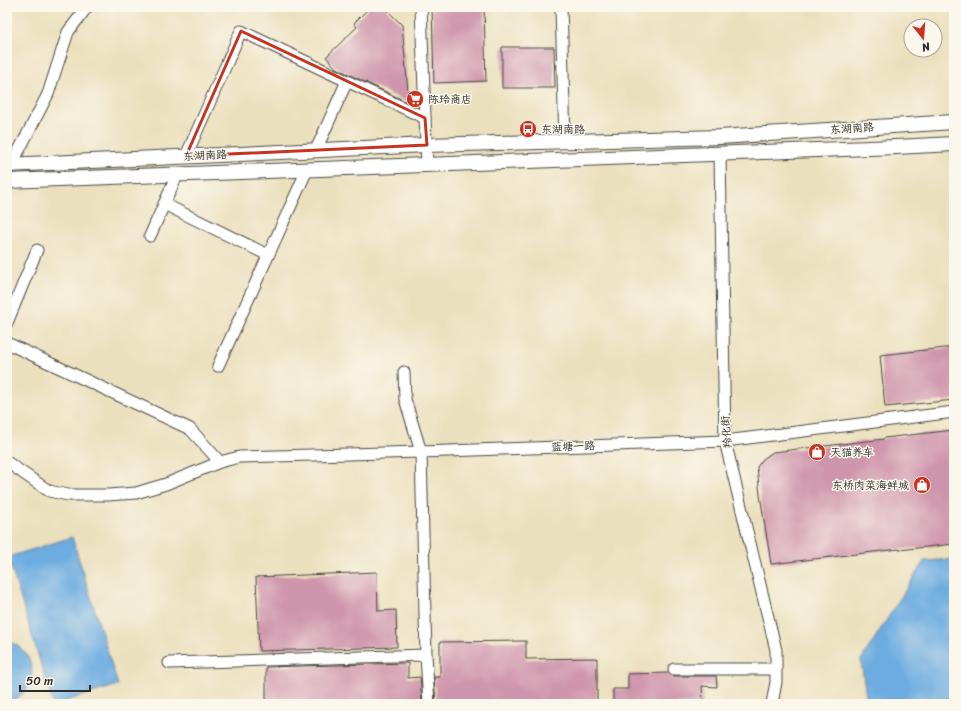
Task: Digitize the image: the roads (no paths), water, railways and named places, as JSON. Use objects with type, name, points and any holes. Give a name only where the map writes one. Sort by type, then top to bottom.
[{"type":"main road","name":"东湖南路","points":[[10,164],[427,145],[720,137],[954,122]]},
{"type":"main road","points":[[896,126],[896,147]]},
{"type":"main road","name":"东湖南路","points":[[7,181],[954,144]]},
{"type":"street","points":[[10,164],[48,94],[68,32],[87,7]]},
{"type":"street","points":[[420,7],[427,165]]},
{"type":"street","points":[[560,7],[565,141]]},
{"type":"street","points":[[186,156],[241,31],[425,118]]},
{"type":"street","points":[[316,150],[347,81]]},
{"type":"street","name":"羚化街","points":[[720,154],[725,440],[776,650],[776,682],[772,704]]},
{"type":"street","points":[[218,366],[307,170]]},
{"type":"street","points":[[150,236],[177,175]]},
{"type":"street","points":[[164,204],[268,255]]},
{"type":"street","points":[[7,323],[37,250]]},
{"type":"street","points":[[7,343],[190,429],[220,462]]},
{"type":"street","points":[[404,372],[405,399],[421,452],[426,655],[429,704]]},
{"type":"street","name":"蓝塘一路","points":[[7,462],[49,492],[68,495],[108,495],[136,493],[166,484],[220,462],[239,457],[421,452],[725,440],[954,412]]},
{"type":"street","points":[[169,663],[426,655]]},
{"type":"street","points":[[674,669],[776,669]]},
{"type":"water","points":[[72,537],[118,685],[53,704],[8,557]]},
{"type":"water","points":[[954,559],[954,704],[867,704],[861,660],[924,561]]},
{"type":"water","points":[[7,641],[22,649],[27,655],[32,670],[28,686],[23,693],[18,698],[7,702]]},
{"type":"place","name":"陈玲商店","points":[[415,99]]},
{"type":"place","name":"东湖南路","points":[[528,129]]},
{"type":"place","name":"天猫养车","points":[[817,452]]},
{"type":"place","name":"东桥肉菜海鲜城","points":[[922,485]]}]
